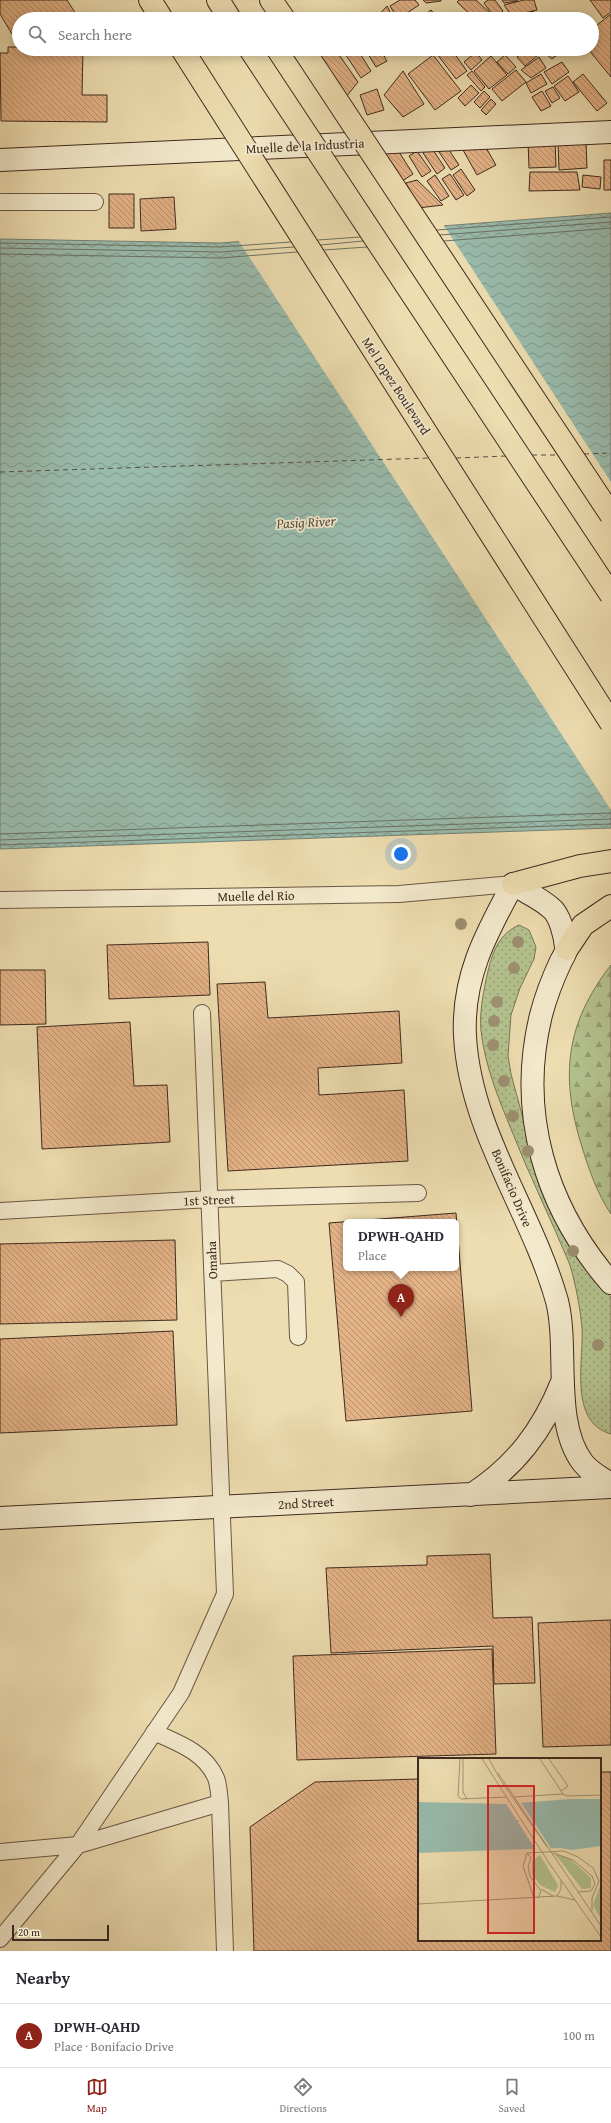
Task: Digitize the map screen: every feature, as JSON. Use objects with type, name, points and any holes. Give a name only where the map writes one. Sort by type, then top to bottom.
[{"type":"highway","points":[[150,0],[158,12]]},
{"type":"highway","points":[[218,0],[226,12]]},
{"type":"highway","points":[[271,0],[279,12]]},
{"type":"highway","name":"Mel Lopez Boulevard","points":[[186,56],[611,723]]},
{"type":"highway","points":[[255,56],[611,595]]},
{"type":"highway","points":[[308,56],[611,515]]},
{"type":"highway","points":[[512,884],[580,866],[611,861]]},
{"type":"highway","points":[[567,949],[583,926],[611,906]]},
{"type":"street","name":"Muelle de la Industria","points":[[0,160],[611,132]]},
{"type":"street","points":[[512,884],[552,908],[560,922],[567,949],[551,984],[537,1034],[532,1084],[538,1139],[553,1191],[564,1216],[580,1243],[611,1283]]},
{"type":"street","name":"Bonifacio Drive","points":[[512,884],[484,937],[474,963],[465,1013],[467,1057],[477,1100],[487,1130],[538,1250],[557,1302],[562,1338],[563,1381],[568,1429],[582,1462],[592,1472],[611,1485]]},
{"type":"street","points":[[471,1495],[498,1475],[524,1451],[544,1422],[563,1381]]},
{"type":"street","name":"2nd Street","points":[[0,1518],[221,1506],[471,1495],[611,1485]]},
{"type":"lane","points":[[0,202],[95,202]]},
{"type":"lane","name":"Muelle del Rio","points":[[0,900],[399,894],[512,884]]},
{"type":"lane","name":"Omaha","points":[[0,1939],[78,1845],[181,1693],[225,1594],[202,1012]]},
{"type":"lane","name":"1st Street","points":[[0,1211],[210,1199],[418,1193]]},
{"type":"lane","points":[[213,1273],[278,1270],[288,1274],[296,1282],[298,1337]]},
{"type":"lane","points":[[154,1732],[194,1751],[208,1764],[216,1779],[220,1803],[225,1951]]},
{"type":"lane","points":[[0,1852],[78,1845],[220,1803]]},
{"type":"green space","points":[[519,925],[529,930],[536,947],[534,959],[520,988],[511,1015],[508,1056],[511,1074],[524,1122],[541,1165],[604,1289],[611,1297],[611,1434],[597,1427],[589,1417],[583,1404],[581,1388],[582,1328],[578,1296],[570,1265],[501,1105],[489,1069],[483,1044],[481,1031],[481,1008],[490,964],[495,950],[502,938],[506,933]]},
{"type":"green space","points":[[611,965],[611,1214],[594,1182],[582,1147],[575,1122],[569,1074],[571,1052],[576,1030],[584,1008]]},
{"type":"water","name":"Pasig River","points":[[611,213],[611,828],[0,849],[0,239],[220,243]]},
{"type":"pier","points":[[443,224],[611,482],[611,810],[238,240]]},
{"type":"building","points":[[0,0],[67,0],[75,12],[12,12],[12,34],[0,14]]},
{"type":"building","points":[[400,0],[415,0],[419,5],[408,12],[394,12],[390,6]]},
{"type":"building","points":[[423,0],[441,0],[441,1],[426,3]]},
{"type":"building","points":[[459,0],[476,0],[489,12],[468,12],[457,2]]},
{"type":"building","points":[[488,0],[495,0],[503,11],[490,12],[484,3]]},
{"type":"building","points":[[502,0],[517,0],[518,1],[504,3]]},
{"type":"building","points":[[524,0],[534,0],[537,10],[529,12],[509,12],[504,5]]},
{"type":"building","points":[[590,0],[611,0],[611,12],[603,18]]},
{"type":"building","points":[[387,6],[390,12],[381,12]]},
{"type":"building","points":[[611,14],[611,77],[594,56],[599,56],[599,23]]},
{"type":"building","points":[[8,47],[12,47],[12,56],[83,56],[82,95],[107,95],[107,122],[1,121],[0,53],[8,53]]},
{"type":"building","points":[[340,56],[358,82],[346,97],[319,57]]},
{"type":"building","points":[[347,56],[361,56],[371,71],[361,78]]},
{"type":"building","points":[[369,56],[384,56],[387,61],[376,67]]},
{"type":"building","points":[[434,56],[461,91],[435,110],[408,74]]},
{"type":"building","points":[[439,56],[456,56],[467,71],[456,79]]},
{"type":"building","points":[[471,56],[479,56],[482,60],[471,70],[464,62]]},
{"type":"building","points":[[491,56],[507,75],[489,89],[474,71]]},
{"type":"building","points":[[506,56],[516,67],[508,74],[497,62]]},
{"type":"building","points":[[518,56],[537,56],[525,66],[517,57]]},
{"type":"building","points":[[548,56],[556,56],[552,59]]},
{"type":"building","points":[[539,57],[546,68],[531,78],[521,70]]},
{"type":"building","points":[[562,62],[569,72],[552,84],[544,72]]},
{"type":"building","points":[[516,70],[526,82],[502,101],[492,89]]},
{"type":"building","points":[[403,71],[424,104],[403,117],[384,95]]},
{"type":"building","points":[[472,71],[485,87],[481,91],[467,75]]},
{"type":"building","points":[[541,74],[547,84],[531,93],[526,83]]},
{"type":"building","points":[[583,74],[607,103],[597,111],[573,82]]},
{"type":"building","points":[[568,76],[579,92],[565,101],[554,86]]},
{"type":"building","points":[[471,85],[479,93],[465,106],[458,98]]},
{"type":"building","points":[[553,87],[560,98],[552,103],[545,91]]},
{"type":"building","points":[[377,89],[384,110],[367,115],[360,95]]},
{"type":"building","points":[[484,91],[490,97],[480,108],[474,102]]},
{"type":"building","points":[[542,91],[551,106],[541,111],[532,97]]},
{"type":"building","points":[[491,99],[496,104],[486,115],[481,110]]},
{"type":"building","points":[[555,140],[556,167],[529,168],[528,141]]},
{"type":"building","points":[[586,142],[587,168],[559,170],[558,143]]},
{"type":"building","points":[[394,144],[413,174],[399,183],[380,154]]},
{"type":"building","points":[[445,144],[459,165],[451,170],[437,149]]},
{"type":"building","points":[[485,146],[496,165],[477,175],[463,150]]},
{"type":"building","points":[[431,147],[445,168],[437,174],[423,153]]},
{"type":"building","points":[[417,151],[431,171],[422,177],[409,156]]},
{"type":"building","points":[[604,160],[611,160],[611,190],[604,190]]},
{"type":"building","points":[[461,169],[475,190],[467,196],[453,175]]},
{"type":"building","points":[[530,172],[577,172],[580,190],[529,191]]},
{"type":"building","points":[[450,174],[464,195],[456,200],[442,179]]},
{"type":"building","points":[[435,175],[449,196],[441,201],[427,181]]},
{"type":"building","points":[[583,175],[601,177],[600,189],[582,187]]},
{"type":"building","points":[[417,180],[443,205],[418,208],[406,183]]},
{"type":"building","points":[[109,194],[134,194],[134,228],[109,228]]},
{"type":"building","points":[[174,197],[176,229],[141,231],[140,199]]},
{"type":"building","points":[[208,942],[210,995],[109,999],[107,945]]},
{"type":"building","points":[[0,970],[45,970],[46,1024],[0,1025]]},
{"type":"building","points":[[265,982],[268,1018],[399,1011],[402,1063],[318,1068],[319,1095],[404,1090],[408,1161],[228,1171],[217,984]]},
{"type":"building","points":[[130,1022],[134,1086],[167,1085],[170,1142],[42,1149],[37,1027]]},
{"type":"building","points":[[456,1213],[456,1219],[380,1219]]},
{"type":"building","points":[[343,1222],[343,1271],[459,1271],[459,1250],[472,1411],[346,1421],[329,1223]]},
{"type":"building","points":[[175,1240],[177,1320],[0,1324],[0,1244]]},
{"type":"building","points":[[173,1331],[177,1425],[0,1433],[0,1339]]},
{"type":"building","points":[[490,1554],[493,1618],[532,1617],[535,1683],[494,1684],[493,1646],[331,1653],[326,1568],[427,1565],[427,1556]]},
{"type":"building","points":[[611,1620],[611,1745],[543,1747],[538,1623]]},
{"type":"building","points":[[492,1649],[496,1754],[297,1760],[293,1656]]},
{"type":"building","points":[[601,1772],[611,1772],[611,1951],[254,1951],[250,1827],[315,1782],[418,1779],[418,1941],[601,1941]]},
{"type":"ferry route","points":[[584,454],[611,453]]},
{"type":"ferry route","points":[[532,455],[558,455]]},
{"type":"ferry route","points":[[456,458],[506,456]]},
{"type":"ferry route","points":[[0,472],[430,458]]},
{"type":"place","name":"DPWH-QAHD","points":[[401,1317]]}]
